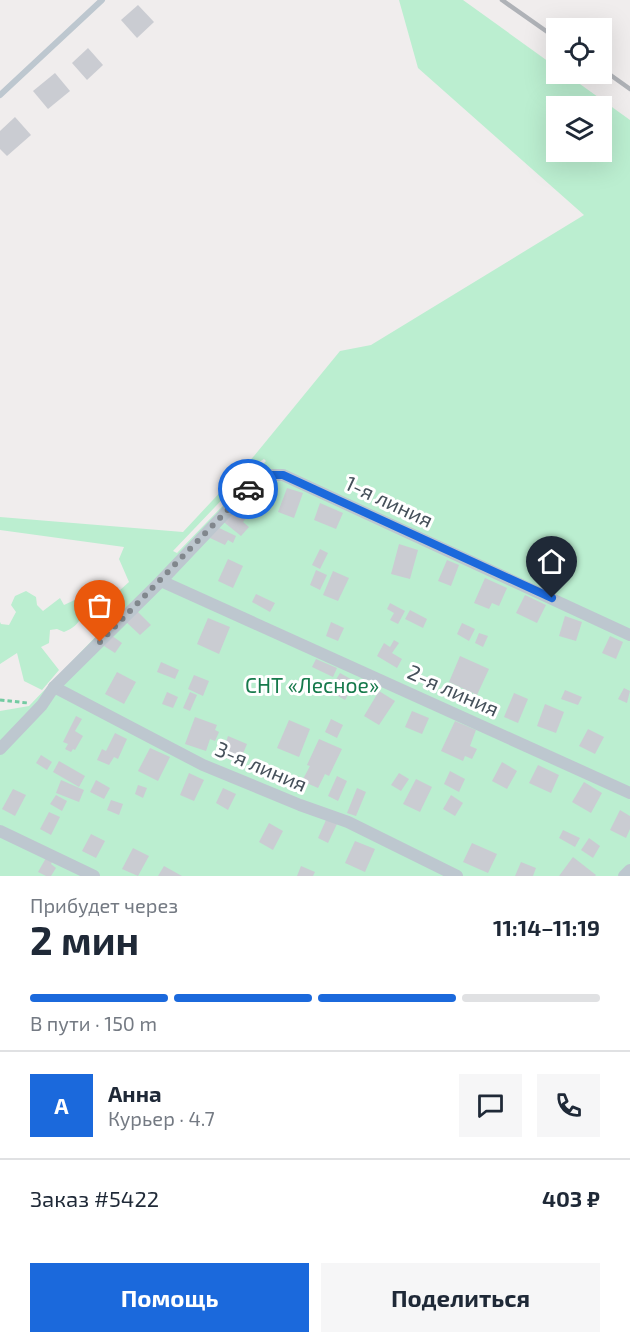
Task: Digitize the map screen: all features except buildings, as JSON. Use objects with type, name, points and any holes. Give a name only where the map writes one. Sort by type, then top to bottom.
[{"type":"street","name":"1-я линия","points":[[0,749],[42,705],[54,687],[161,581],[251,486],[269,475],[283,475],[630,635]]},
{"type":"street","name":"2-я линия","points":[[161,581],[630,793]]},
{"type":"street","name":"3-я линия","points":[[54,687],[203,765],[348,822],[457,876]]},
{"type":"street","points":[[0,831],[94,876]]},
{"type":"street","points":[[624,876],[630,870]]},
{"type":"lane","points":[[0,95],[102,0]]},
{"type":"path","points":[[0,700],[42,705]]},
{"type":"green space","name":"СНТ «Лесное»","points":[[399,0],[463,0],[546,60],[546,84],[580,84],[597,96],[546,96],[546,162],[612,162],[612,107],[630,120],[630,876],[0,876],[0,711],[29,706],[103,629],[91,616],[129,582],[119,559],[124,547],[0,530],[0,517],[183,532],[254,456],[340,351],[371,345],[584,215],[418,68]],"holes":[[[264,459],[266,461],[177,553],[173,551],[256,464]]]},
{"type":"green space","points":[[26,591],[36,597],[37,605],[43,611],[60,598],[64,605],[81,597],[86,598],[83,614],[78,623],[64,632],[57,629],[50,630],[49,643],[41,647],[59,670],[42,690],[24,681],[17,653],[0,664],[0,622],[9,625],[16,612],[11,605],[15,596]]},
{"type":"railway","points":[[502,0],[546,31]]},
{"type":"railway","points":[[612,76],[630,89]]},
{"type":"way so far","points":[[100,642],[248,489]]},
{"type":"route","points":[[248,489],[269,475],[283,475],[552,598]]}]
